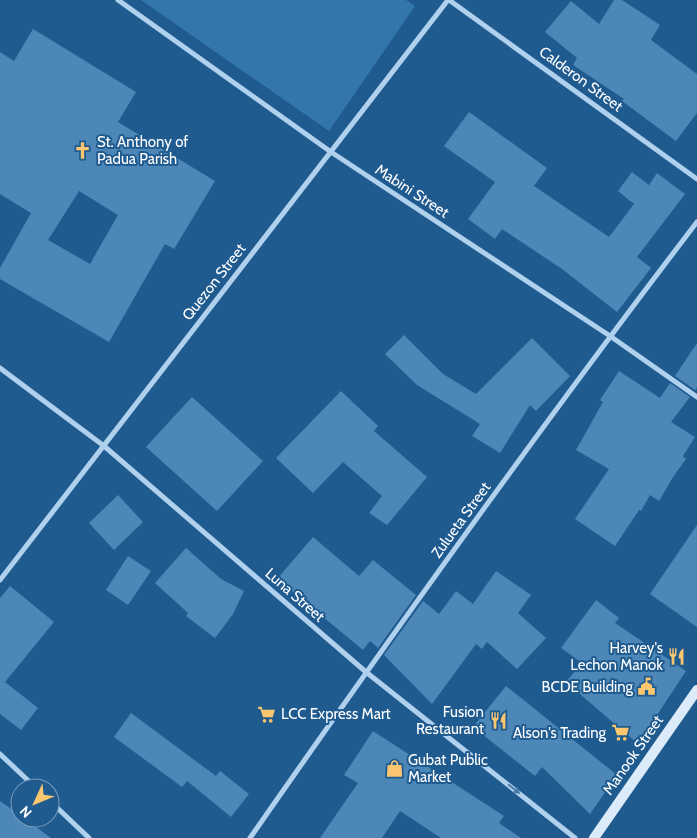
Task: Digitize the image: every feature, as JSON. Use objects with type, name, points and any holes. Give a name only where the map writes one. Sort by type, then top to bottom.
[{"type":"main road","name":"Manook Street","points":[[594,838],[697,690]]},
{"type":"street","name":"Mabini Street","points":[[118,0],[330,152],[610,336],[697,397]]},
{"type":"street","name":"Quezon Street","points":[[0,580],[449,0]]},
{"type":"street","name":"Calderon Street","points":[[449,0],[697,179]]},
{"type":"street","name":"Zulueta Street","points":[[250,838],[366,672],[610,336],[697,222]]},
{"type":"street","name":"Luna Street","points":[[0,368],[104,446],[366,672],[575,838]]},
{"type":"street","points":[[0,754],[25,778]]},
{"type":"street","points":[[60,810],[89,838]]},
{"type":"shaded area","points":[[141,0],[406,0],[415,6],[329,131]]},
{"type":"building","points":[[614,0],[622,0],[660,25],[651,40],[697,74],[697,113],[676,141],[622,101],[624,99],[573,65],[577,58],[545,32],[571,1],[599,24]]},
{"type":"building","name":"St. Anthony of Padua Parish","points":[[33,29],[136,92],[118,122],[215,181],[174,249],[165,244],[109,342],[0,279],[0,268],[31,213],[0,194],[0,52],[14,61]],"holes":[[[79,191],[118,215],[90,264],[48,240]]]},
{"type":"building","points":[[469,112],[547,168],[534,186],[609,237],[634,204],[618,191],[632,172],[649,185],[657,173],[685,194],[637,257],[651,268],[617,312],[562,269],[502,229],[495,239],[468,219],[495,182],[444,146]]},
{"type":"building","points":[[404,335],[443,374],[476,394],[532,338],[570,376],[536,411],[530,405],[500,453],[472,436],[480,424],[417,385],[385,354]]},
{"type":"building","points":[[697,343],[697,388],[695,390],[675,376]]},
{"type":"building","points":[[619,371],[660,398],[670,383],[690,397],[671,422],[695,437],[683,456],[686,459],[659,501],[650,495],[641,511],[639,510],[615,546],[575,519],[609,469],[576,450],[603,402],[600,400]]},
{"type":"building","points":[[341,391],[378,426],[374,431],[427,477],[387,525],[369,513],[382,496],[343,462],[313,493],[276,458]]},
{"type":"building","points":[[192,397],[263,461],[217,511],[146,447]]},
{"type":"building","points":[[118,495],[143,522],[114,550],[89,523]]},
{"type":"building","points":[[697,525],[697,627],[650,594]]},
{"type":"building","points":[[313,537],[359,576],[373,560],[416,595],[378,648],[370,641],[363,650],[277,579]]},
{"type":"building","points":[[186,548],[221,579],[244,591],[233,614],[215,638],[186,616],[188,613],[155,583]]},
{"type":"building","points":[[128,556],[151,571],[128,605],[106,590]]},
{"type":"building","points":[[496,571],[531,595],[518,613],[546,638],[517,669],[487,642],[482,649],[476,644],[432,704],[384,655],[423,601],[439,614],[456,591],[473,604]]},
{"type":"building","points":[[10,586],[54,622],[5,682],[38,708],[21,730],[0,714],[0,598]]},
{"type":"building","points":[[596,600],[619,618],[615,623],[686,671],[638,744],[566,682],[582,663],[561,648]]},
{"type":"building","points":[[506,686],[617,775],[590,814],[542,767],[535,776],[473,727]]},
{"type":"building","points":[[131,713],[216,776],[220,771],[249,794],[231,817],[187,781],[182,787],[114,737]]},
{"type":"building","points":[[373,731],[504,816],[499,823],[521,838],[441,838],[400,811],[382,838],[320,838],[358,783],[344,775]]},
{"type":"building","points":[[0,801],[10,808],[10,828],[38,828],[51,838],[0,838]]},
{"type":"place","name":"St. Anthony of Padua Parish","points":[[83,151]]},
{"type":"place","name":"Harvey's Lechon Manok","points":[[677,657]]},
{"type":"place","name":"BCDE Building","points":[[647,687]]},
{"type":"place","name":"LCC Express Mart","points":[[267,714]]},
{"type":"place","name":"Fusion Restaurant","points":[[498,721]]},
{"type":"place","name":"Alson's Trading","points":[[620,733]]},
{"type":"place","name":"Gubat Public Market","points":[[394,769]]}]
